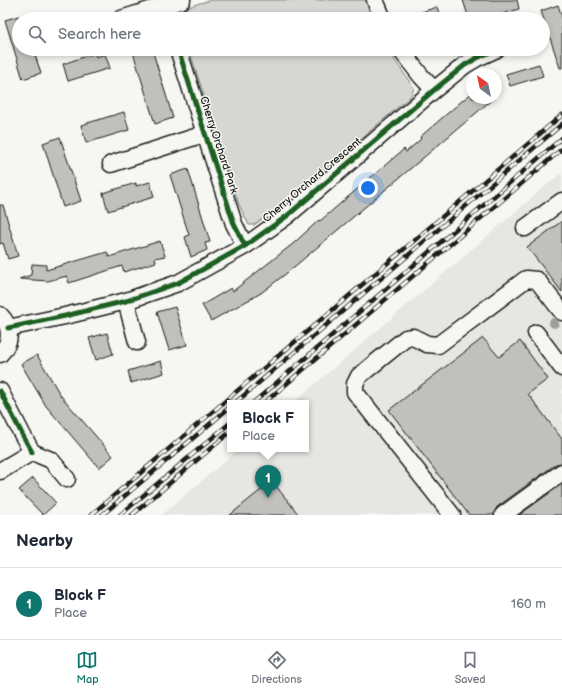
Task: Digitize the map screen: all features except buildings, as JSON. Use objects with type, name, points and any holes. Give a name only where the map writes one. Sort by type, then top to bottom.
[{"type":"street","points":[[166,12],[182,0]]},
{"type":"street","points":[[375,0],[380,12]]},
{"type":"street","name":"Cherry Orchard Park","points":[[180,56],[234,224],[245,246]]},
{"type":"street","points":[[405,56],[434,90]]},
{"type":"street","name":"Cherry Orchard Crescent","points":[[4,322],[65,316],[126,301],[178,283],[245,246],[287,216],[465,65],[481,56]]},
{"type":"street","points":[[111,164],[204,134]]},
{"type":"street","points":[[525,228],[562,201]]},
{"type":"street","points":[[452,515],[355,392],[355,384],[359,376],[406,338],[413,337],[427,344],[438,344],[526,279],[537,280],[562,312]]},
{"type":"street","points":[[126,301],[137,342]]},
{"type":"street","points":[[0,354],[8,343],[9,335],[4,322]]},
{"type":"street","points":[[536,333],[562,368]]},
{"type":"street","points":[[0,391],[32,452],[51,460],[67,479]]},
{"type":"street","points":[[0,471],[32,452]]},
{"type":"street","points":[[502,515],[562,472]]},
{"type":"shaded area","points":[[211,0],[366,0],[370,12],[183,12],[189,7]]},
{"type":"shaded area","points":[[191,56],[392,56],[414,88],[411,96],[289,200],[254,225],[249,225],[239,205]]},
{"type":"shaded area","points":[[562,172],[562,515],[162,515],[236,452],[309,452],[309,400],[296,400]]},
{"type":"railway","points":[[91,515],[562,115]]},
{"type":"railway","points":[[239,400],[562,124]]},
{"type":"railway","points":[[256,400],[562,138]]},
{"type":"railway","points":[[268,400],[562,149]]},
{"type":"railway","points":[[102,515],[227,410]]},
{"type":"railway","points":[[120,515],[227,426]]},
{"type":"railway","points":[[132,515],[227,435]]},
{"type":"cycle path","points":[[180,56],[234,224],[245,246]]},
{"type":"cycle path","points":[[8,328],[126,301],[178,283],[245,246],[287,216],[465,65],[481,56]]},
{"type":"cycle path","points":[[0,391],[32,452]]},
{"type":"place","name":"Block F","points":[[268,498]]}]
